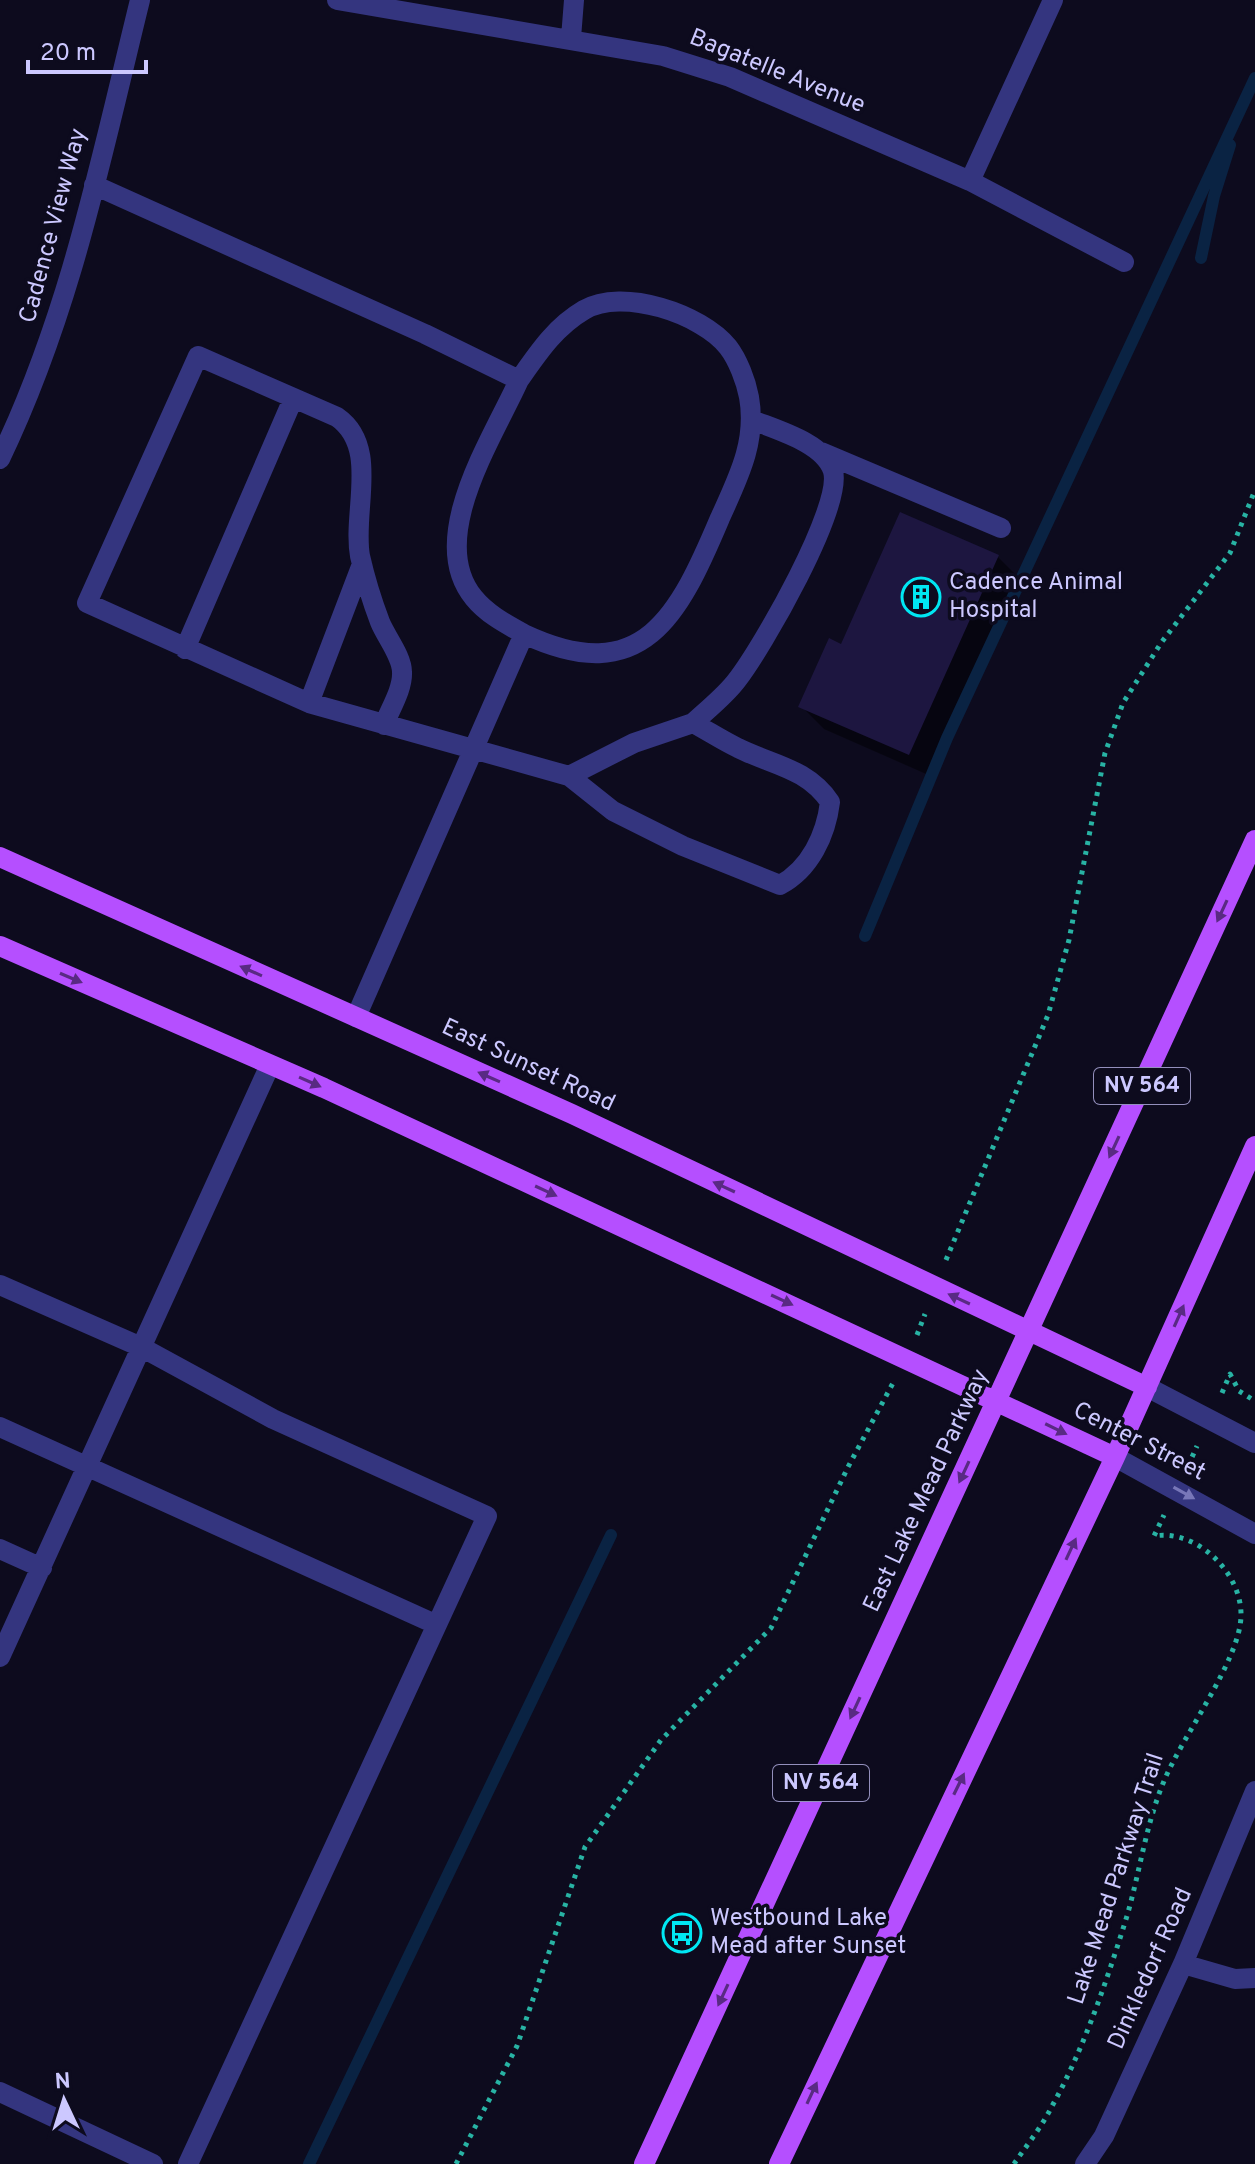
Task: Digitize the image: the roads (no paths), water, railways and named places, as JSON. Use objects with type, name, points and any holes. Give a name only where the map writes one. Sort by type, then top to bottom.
[{"type":"main road","name":"East Lake Mead Parkway","points":[[644,2164],[1255,840]]},
{"type":"main road","name":"East Sunset Road","points":[[0,857],[572,1114],[1029,1333]]},
{"type":"main road","points":[[0,946],[270,1065],[997,1401]]},
{"type":"main road","points":[[779,2164],[1115,1457],[1255,1146]]},
{"type":"main road","points":[[1029,1333],[1147,1387]]},
{"type":"main road","name":"Center Street","points":[[997,1401],[1115,1457]]},
{"type":"street","name":"Cadence View Way","points":[[0,459],[28,399],[68,292],[140,0]]},
{"type":"street","name":"Bagatelle Avenue","points":[[337,0],[663,56],[730,77],[970,181],[1124,262]]},
{"type":"street","points":[[571,38],[574,0]]},
{"type":"street","points":[[970,181],[1053,0]]},
{"type":"street","points":[[94,185],[425,334],[519,380]]},
{"type":"street","points":[[612,302],[644,303],[678,313],[711,331],[728,347],[749,394],[752,420],[749,450],[692,584],[672,616],[652,635],[593,655],[556,649],[495,618],[473,597],[460,573],[456,543],[459,512],[519,380],[552,334],[587,308],[612,302]]},
{"type":"street","points":[[384,725],[402,682],[403,669],[380,622],[362,564],[357,508],[362,452],[357,439],[350,426],[337,417],[198,356],[87,603],[309,703],[384,725],[472,746],[569,776],[613,811],[683,846],[780,885],[793,878],[810,859],[822,835],[830,802],[821,788],[801,773],[739,749],[693,723]]},
{"type":"street","points":[[185,649],[293,399]]},
{"type":"street","points":[[752,420],[1001,528]]},
{"type":"street","points":[[569,776],[634,743],[693,723],[737,680],[790,592],[834,494],[832,470],[821,452]]},
{"type":"street","points":[[309,703],[362,564]]},
{"type":"street","points":[[356,1017],[472,746],[524,634]]},
{"type":"street","points":[[0,1657],[270,1065]]},
{"type":"street","points":[[0,1285],[141,1347],[273,1419],[487,1516],[188,2164]]},
{"type":"street","points":[[1147,1387],[1255,1443]]},
{"type":"street","points":[[0,1427],[90,1465],[435,1624]]},
{"type":"street","name":"Center Street","points":[[1115,1457],[1177,1488],[1255,1534]]},
{"type":"street","points":[[0,1549],[42,1568]]},
{"type":"street","name":"Dinkledorf Road","points":[[1085,2164],[1104,2136],[1183,1964],[1255,1791]]},
{"type":"street","points":[[1183,1964],[1235,1979],[1255,1978]]},
{"type":"street","points":[[0,2092],[153,2164]]},
{"type":"waterway","points":[[865,936],[947,738],[1255,78]]},
{"type":"waterway","points":[[1201,258],[1214,196],[1230,145]]},
{"type":"waterway","points":[[309,2164],[611,1535]]},
{"type":"place","name":"Cadence Animal Hospital","points":[[921,597]]},
{"type":"place","name":"Westbound Lake Mead after Sunset","points":[[682,1933]]}]
